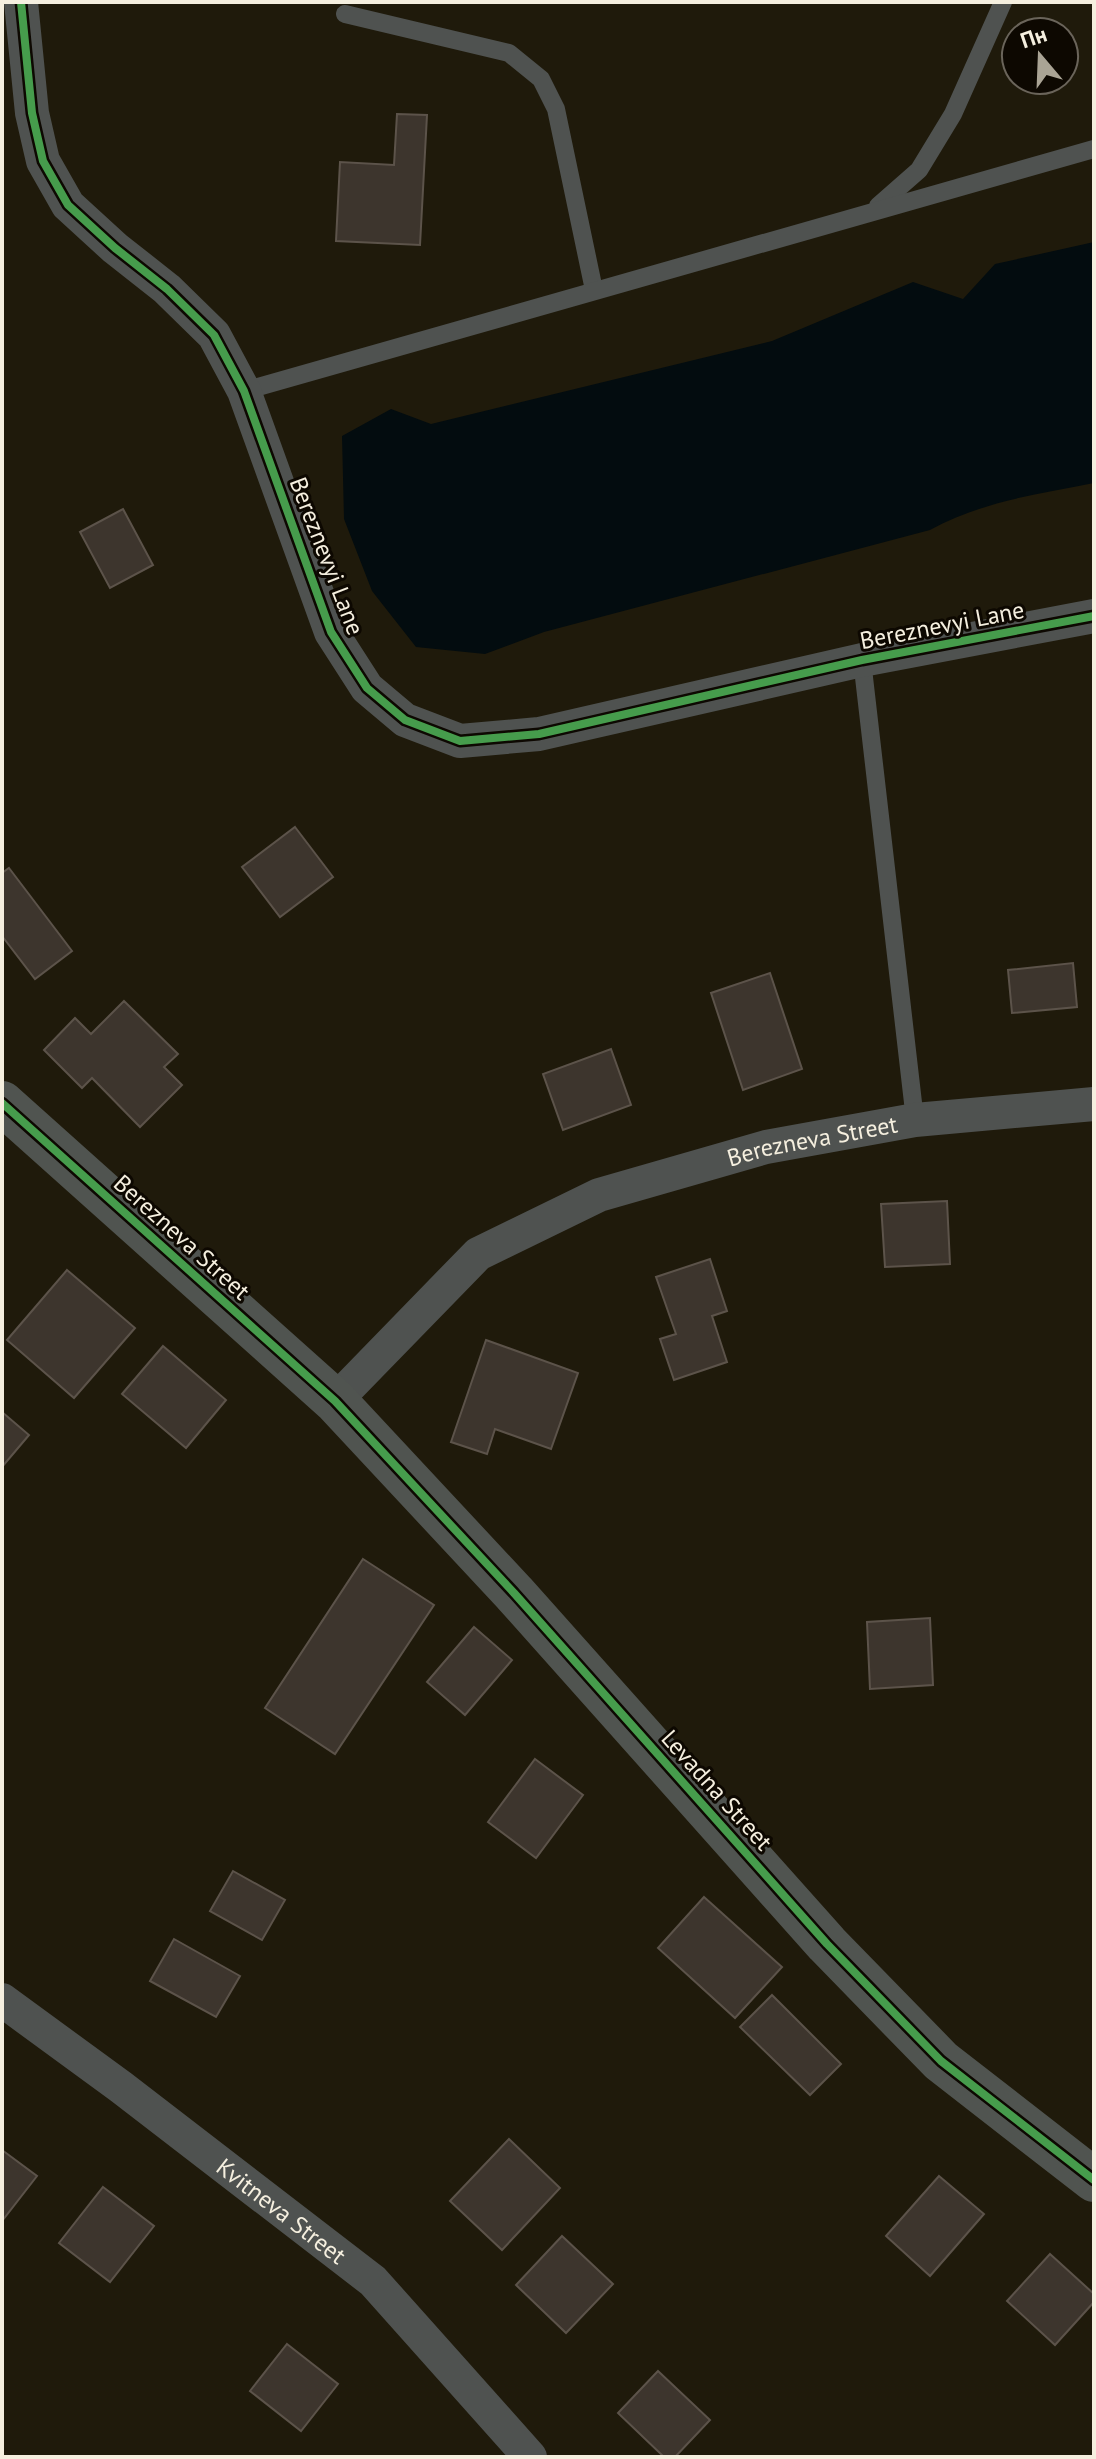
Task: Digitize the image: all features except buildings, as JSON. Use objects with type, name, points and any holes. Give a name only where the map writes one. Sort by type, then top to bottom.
[{"type":"street","name":"Bereznevyi Lane","points":[[21,2],[32,113],[43,161],[68,205],[167,289],[214,335],[244,391],[331,632],[367,688],[405,720],[460,741],[539,734],[862,660],[1094,616]]},
{"type":"street","name":"Berezneva Street","points":[[2,1103],[335,1401],[478,1254],[599,1195],[766,1147],[915,1120],[1094,1104]]},
{"type":"street","name":"Levadna Street","points":[[335,1401],[514,1593],[827,1944],[941,2061],[1094,2180]]},
{"type":"street","name":"Kvitneva Street","points":[[2,2000],[121,2087],[373,2281],[530,2457]]},
{"type":"lane","points":[[873,211],[919,170],[953,114],[1003,2]]},
{"type":"lane","points":[[345,14],[509,53],[541,79],[556,109],[594,290]]},
{"type":"lane","points":[[244,391],[1094,149]]},
{"type":"lane","points":[[862,660],[915,1120]]},
{"type":"shaded area","points":[[1094,242],[1094,483],[990,506],[930,530],[544,632],[485,654],[416,647],[372,591],[344,519],[342,436],[391,409],[431,424],[772,341],[913,282],[963,299],[995,264]]},
{"type":"cycle path","points":[[21,2],[32,113],[43,161],[68,205],[167,289],[214,335],[244,391],[331,632],[367,688],[405,720],[460,741],[539,734],[862,660],[1094,616]]},
{"type":"cycle path","points":[[2,1103],[335,1401],[514,1593],[827,1944],[941,2061],[1094,2180]]}]
